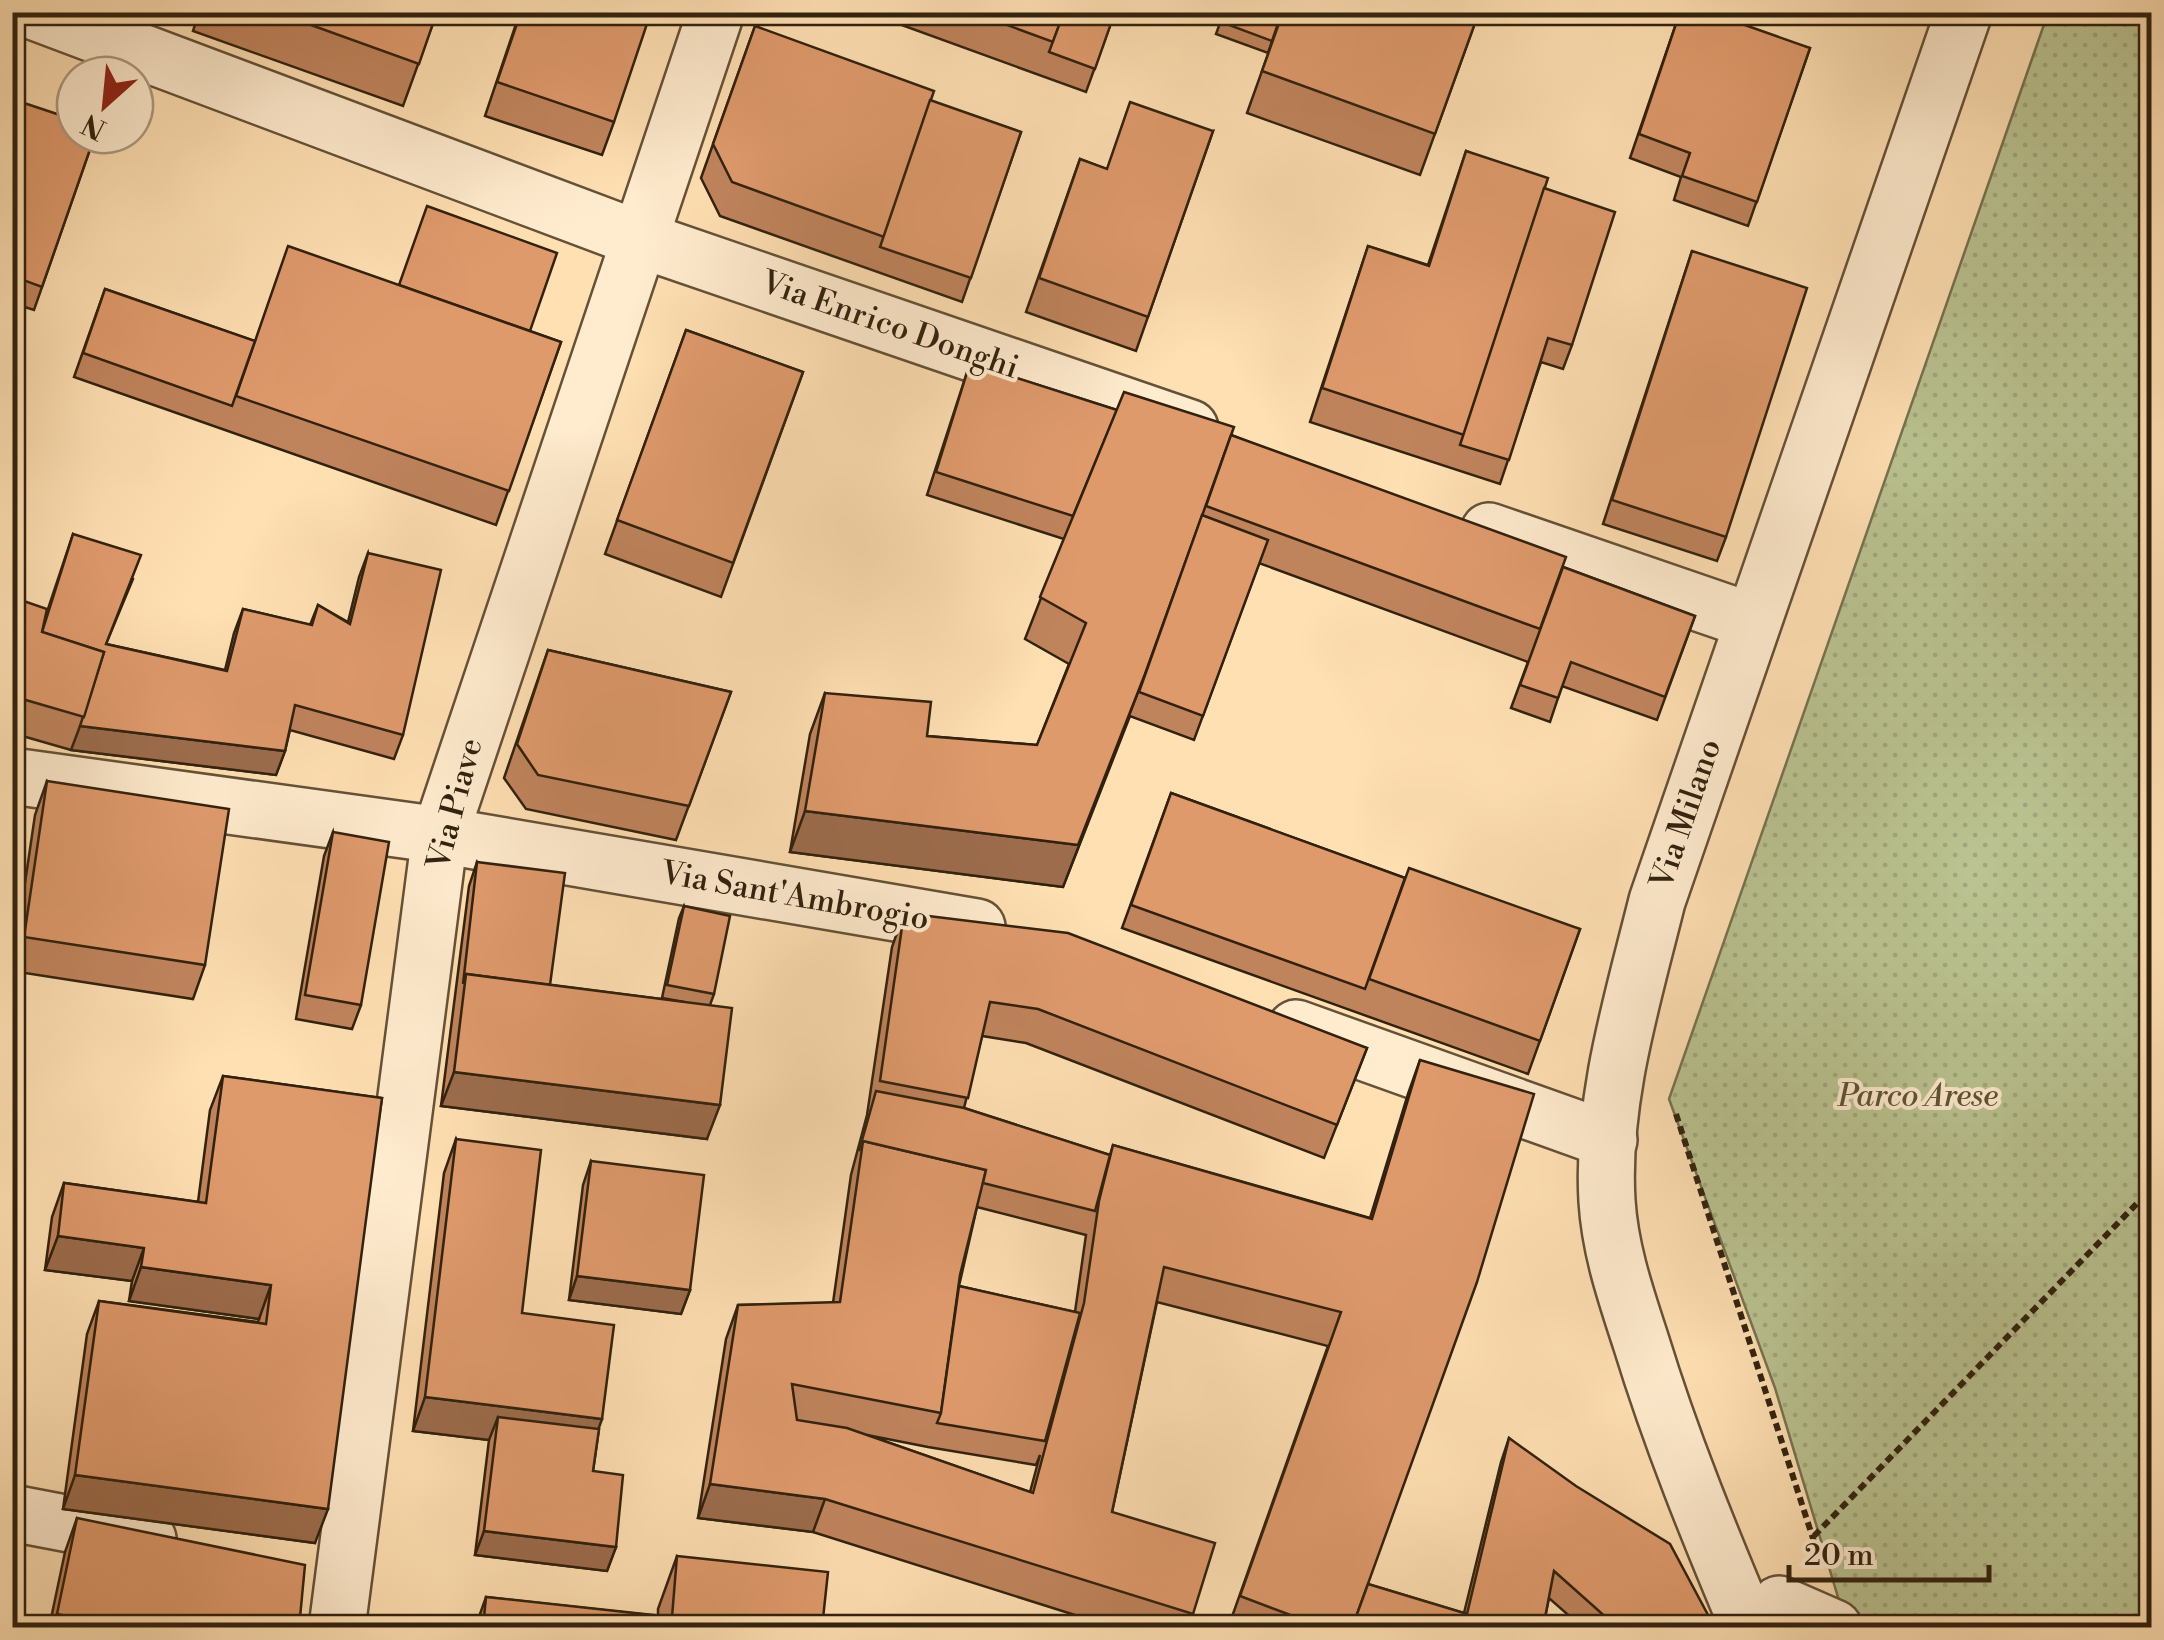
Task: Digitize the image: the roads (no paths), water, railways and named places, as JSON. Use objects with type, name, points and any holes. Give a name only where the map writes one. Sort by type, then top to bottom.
[{"type":"street","name":"Via Enrico Donghi","points":[[34,12],[639,239],[1242,446]]},
{"type":"street","name":"Via Piave","points":[[328,1591],[440,835],[716,12]]},
{"type":"street","name":"Via Milano","points":[[1749,1628],[1692,1491],[1618,1270],[1607,1202],[1609,1140],[1621,1050],[1656,901],[1964,12]]},
{"type":"street","points":[[1450,517],[1751,620]]},
{"type":"street","name":"Via Sant'Ambrogio","points":[[12,776],[440,835],[1017,934]]},
{"type":"street","points":[[1258,1014],[1609,1140]]},
{"type":"street","points":[[12,1513],[187,1547]]},
{"type":"street","points":[[1788,1628],[1778,1604],[1834,1628]]},
{"type":"park label","name":"Parco Arese","points":[[1918,1096]]}]
